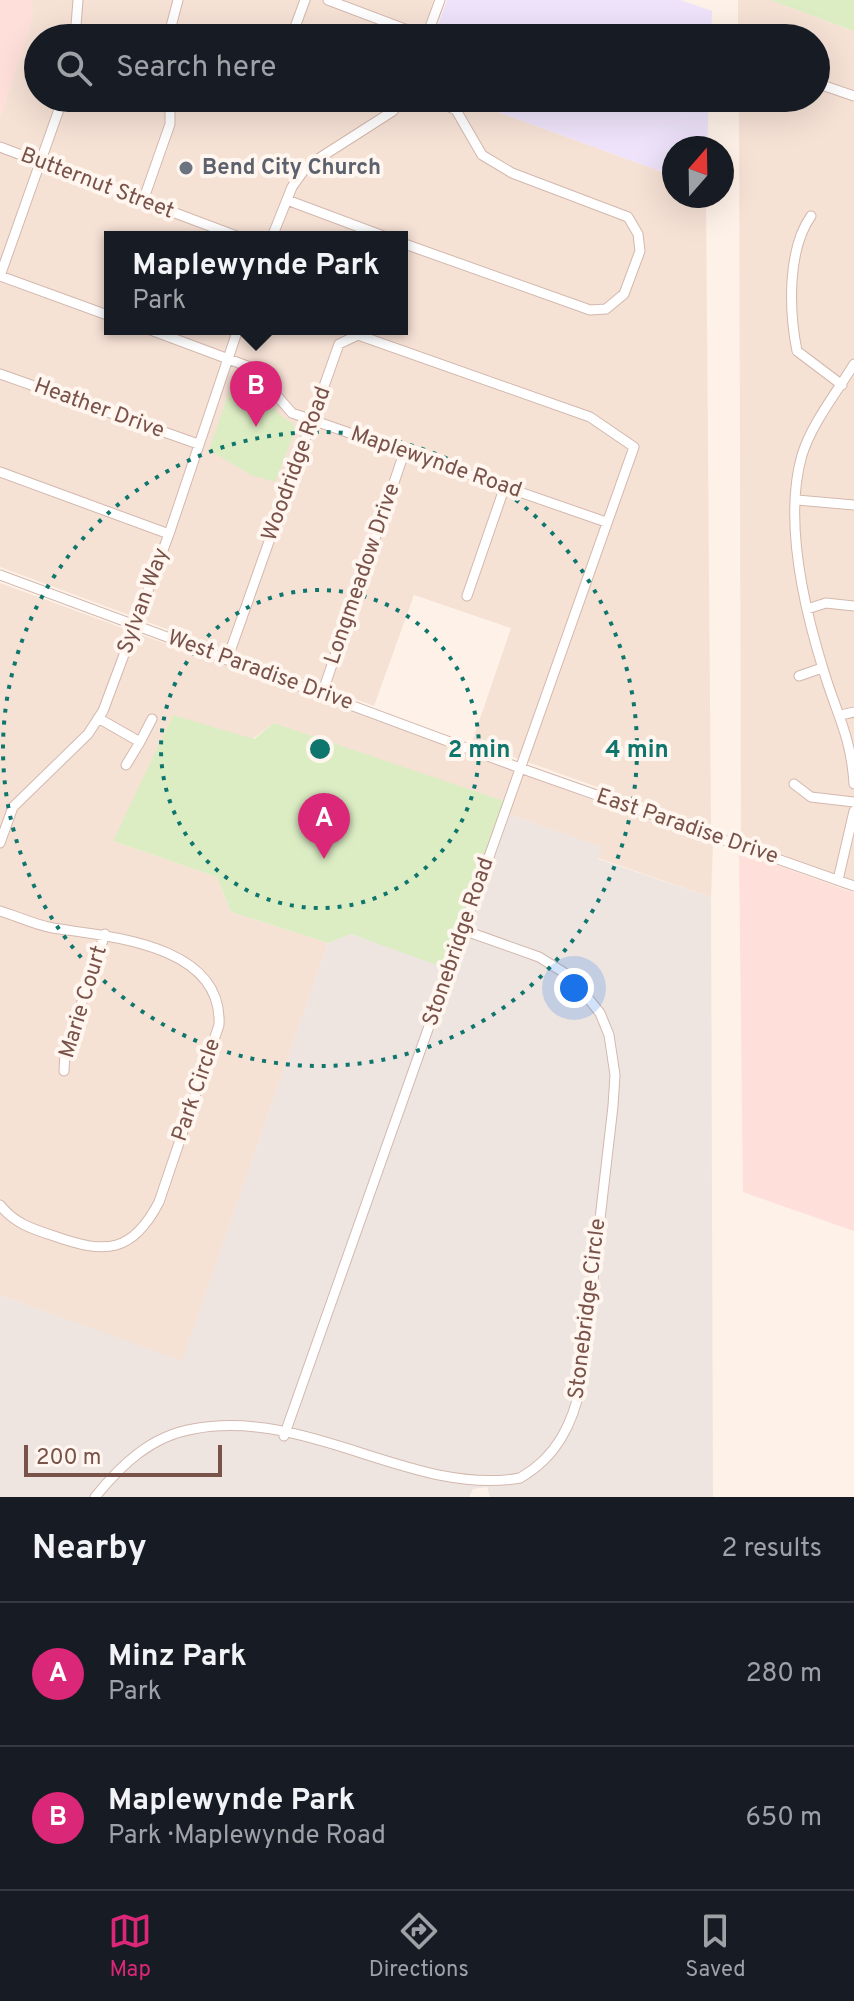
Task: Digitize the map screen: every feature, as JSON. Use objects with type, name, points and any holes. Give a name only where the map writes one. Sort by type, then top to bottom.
[{"type":"street","points":[[76,24],[78,0]]},
{"type":"street","points":[[172,24],[178,0]]},
{"type":"street","points":[[296,24],[305,0]]},
{"type":"street","points":[[328,0],[390,24]]},
{"type":"street","points":[[431,24],[440,0]]},
{"type":"street","points":[[830,88],[854,96]]},
{"type":"street","points":[[58,112],[0,276],[104,314]]},
{"type":"street","points":[[143,201],[170,124],[170,112]]},
{"type":"street","points":[[274,231],[287,200],[307,166],[390,112]]},
{"type":"street","points":[[408,245],[590,310],[606,309],[624,294],[640,251],[638,234],[628,217],[512,173],[482,155],[457,112]]},
{"type":"street","name":"Butternut Street","points":[[0,147],[223,231]]},
{"type":"street","points":[[287,200],[370,231]]},
{"type":"street","points":[[811,216],[803,228],[795,253],[793,332],[797,351],[842,385]]},
{"type":"street","name":"Maplewynde Road","points":[[165,335],[228,357],[258,374],[292,413],[606,522]]},
{"type":"street","name":"Sylvan Way","points":[[0,843],[13,807],[88,734],[98,718],[169,534],[236,335]]},
{"type":"street","name":"Woodridge Road","points":[[227,660],[339,344],[358,335],[590,417],[634,447]]},
{"type":"street","points":[[854,364],[803,452],[797,500],[797,563],[822,668],[852,748],[854,784]]},
{"type":"street","name":"Heather Drive","points":[[0,374],[198,444]]},
{"type":"street","name":"Stonebridge Road","points":[[284,1436],[634,447]]},
{"type":"street","name":"Longmeadow Drive","points":[[322,694],[404,453]]},
{"type":"street","points":[[0,472],[169,534]]},
{"type":"street","points":[[467,596],[505,486]]},
{"type":"street","points":[[797,500],[854,505]]},
{"type":"street","name":"West Paradise Drive","points":[[0,575],[520,768]]},
{"type":"street","points":[[807,609],[826,603],[854,606]]},
{"type":"street","points":[[799,676],[822,668]]},
{"type":"street","points":[[841,715],[854,712]]},
{"type":"street","points":[[98,718],[140,742]]},
{"type":"street","points":[[126,765],[152,719]]},
{"type":"street","name":"East Paradise Drive","points":[[520,768],[854,886]]},
{"type":"street","points":[[794,784],[811,797],[854,802]]},
{"type":"street","points":[[838,880],[854,811]]},
{"type":"street","name":"Park Circle","points":[[0,911],[49,927],[105,934],[183,960],[198,969],[216,994],[220,1007],[215,1039],[159,1202],[145,1228],[114,1247],[94,1248],[23,1225],[10,1217],[0,1205]]},
{"type":"street","name":"Stonebridge Circle","points":[[463,930],[539,957],[571,977],[600,1013],[609,1035],[615,1075],[575,1410],[555,1448],[535,1469],[496,1489],[480,1493]]},
{"type":"street","name":"Marie Court","points":[[64,1071],[65,1052],[105,934]]},
{"type":"street","points":[[95,1497],[115,1473],[142,1450],[169,1435],[220,1426],[284,1436],[343,1460]]},
{"type":"shaded area","points":[[0,0],[32,0],[33,18],[31,24],[24,24],[24,46],[0,119]]},
{"type":"shaded area","points":[[32,0],[434,0],[425,24],[30,24]]},
{"type":"shaded area","points":[[447,0],[680,0],[712,11],[712,24],[438,24]]},
{"type":"shaded area","points":[[738,0],[770,0],[854,31],[854,881],[741,840],[739,112],[830,112],[830,24],[738,24]]},
{"type":"shaded area","points":[[24,43],[24,112],[446,112],[456,116],[461,112],[498,112],[662,172],[662,208],[706,208],[711,828],[472,742],[511,628],[414,595],[374,706],[0,567],[0,119]]},
{"type":"shaded area","points":[[498,112],[708,112],[707,136],[662,136],[662,172]]},
{"type":"shaded area","points":[[0,583],[713,844],[711,897],[598,858],[601,847],[508,814],[511,804],[274,723],[113,841],[217,877],[231,912],[328,943],[182,1362],[0,1295]]},
{"type":"shaded area","points":[[508,814],[602,847],[598,859],[711,897],[713,1497],[490,1497],[487,1487],[473,1489],[469,1497],[0,1497],[0,1295],[182,1361],[328,943],[351,934],[454,970]]},
{"type":"shaded area","points":[[739,851],[854,893],[854,1231],[743,1192]]},
{"type":"green space","points":[[770,0],[854,0],[854,31]]},
{"type":"green space","points":[[236,372],[245,377],[277,412],[293,423],[295,431],[275,482],[251,475],[209,450]]},
{"type":"green space","points":[[173,715],[254,739],[274,723],[504,801],[445,968],[351,934],[328,943],[231,912],[217,877],[113,841]]},
{"type":"place","name":"Bend City Church","points":[[186,168]]},
{"type":"place","name":"Maplewynde Park","points":[[256,427]]},
{"type":"place","name":"Minz Park","points":[[324,859]]}]
